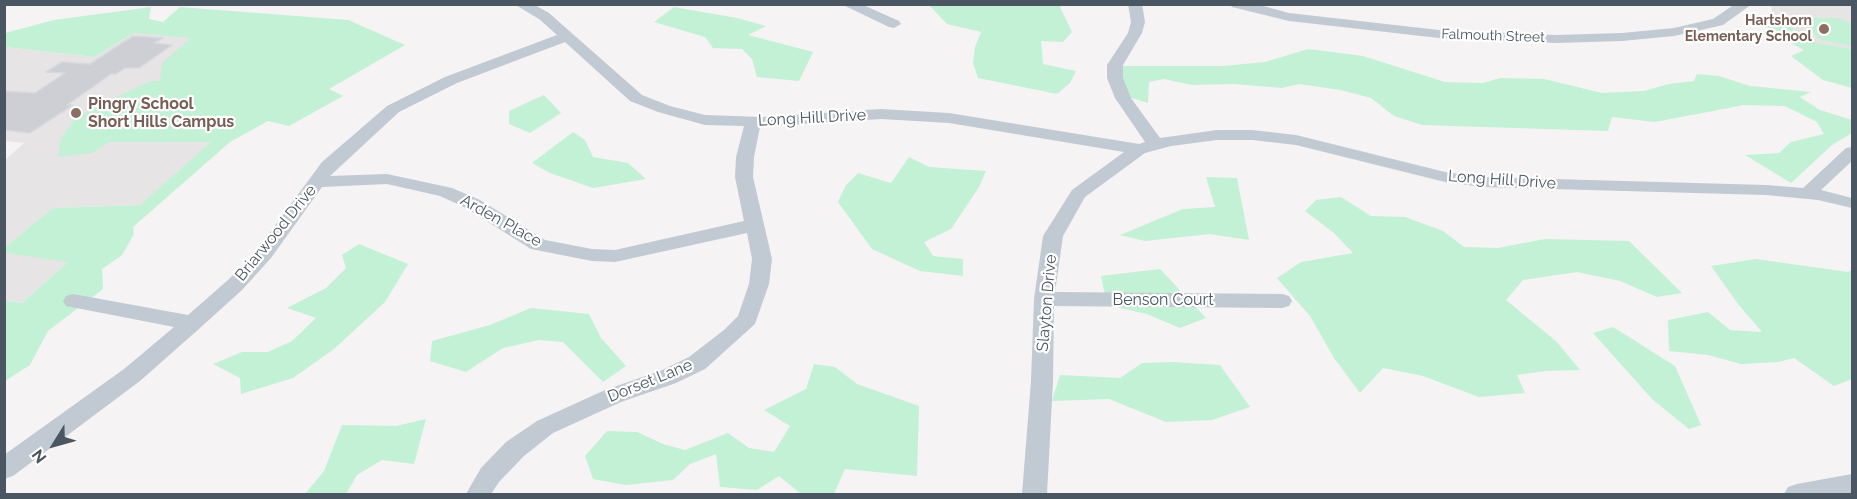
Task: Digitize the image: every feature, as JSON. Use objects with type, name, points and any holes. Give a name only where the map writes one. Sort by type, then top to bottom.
[{"type":"street","name":"Long Hill Drive","points":[[521,4],[544,16],[636,98],[648,104],[705,120],[753,122],[846,115],[949,118],[1147,147],[1217,135],[1252,135],[1296,140],[1445,177],[1482,182],[1766,190],[1807,194],[1852,203]]},
{"type":"street","points":[[848,4],[894,24]]},
{"type":"street","points":[[1135,4],[1138,22],[1135,33],[1115,65],[1115,78],[1147,147]]},
{"type":"street","name":"Falmouth Street","points":[[1237,4],[1289,17],[1439,34],[1556,39],[1622,37],[1674,32],[1718,21],[1745,4]]},
{"type":"street","name":"Briarwood Drive","points":[[4,469],[132,375],[236,285],[264,254],[328,166],[393,109],[451,80],[568,36]]},
{"type":"street","name":"Dorset Lane","points":[[478,495],[490,475],[515,449],[545,427],[613,396],[668,377],[698,363],[748,319],[759,284],[762,259],[744,177],[745,156],[753,122]]},
{"type":"street","name":"Slayton Drive","points":[[1034,495],[1042,381],[1044,299],[1053,236],[1078,194],[1147,147]]},
{"type":"street","points":[[1807,194],[1852,152]]},
{"type":"street","name":"Arden Place","points":[[318,182],[387,179],[446,192],[473,204],[538,245],[592,255],[615,256],[754,225]]},
{"type":"street","name":"Benson Court","points":[[1044,299],[1282,300]]},
{"type":"street","points":[[74,301],[193,323]]},
{"type":"street","points":[[1797,495],[1852,484]]},
{"type":"shaded area","name":"Hartshorn Elementary School","points":[[1771,5],[1852,5],[1852,49],[1816,43],[1773,16]]},
{"type":"shaded area","name":"Pingry School Short Hills Campus","points":[[134,33],[191,37],[160,83],[110,142],[212,142],[140,205],[53,208],[5,247],[4,161],[24,143],[5,141],[5,47],[94,57]]},
{"type":"shaded area","points":[[5,253],[69,261],[22,303],[5,301]]},
{"type":"green space","points":[[929,5],[1062,5],[1060,7],[1072,32],[1063,42],[1041,41],[1043,64],[1076,71],[1070,83],[1057,94],[978,78],[973,63],[975,47],[981,32],[947,24]]},
{"type":"green space","points":[[151,7],[149,19],[163,22],[180,7],[348,20],[405,45],[329,89],[343,96],[289,126],[268,121],[230,142],[133,227],[134,234],[122,255],[102,269],[103,289],[48,331],[30,365],[5,381],[5,301],[22,303],[68,262],[5,253],[5,247],[53,208],[140,205],[211,142],[109,142],[92,153],[58,157],[61,138],[75,119],[151,81],[160,81],[162,63],[191,38],[134,33],[94,57],[5,47],[5,33],[54,20]]},
{"type":"green space","points":[[674,7],[737,18],[766,26],[748,35],[813,52],[799,81],[757,77],[752,59],[742,49],[713,48],[705,37],[654,22]]},
{"type":"green space","points":[[1749,14],[1773,16],[1817,43],[1852,49],[1852,88],[1823,80],[1791,56],[1804,50],[1774,34]]},
{"type":"green space","points":[[1791,18],[1839,18],[1852,24],[1852,46],[1822,40]]},
{"type":"green space","points":[[1308,49],[1363,56],[1445,82],[1483,83],[1500,78],[1544,79],[1602,93],[1644,91],[1669,84],[1694,81],[1697,74],[1719,76],[1750,86],[1811,92],[1800,97],[1820,110],[1852,120],[1852,133],[1832,145],[1791,183],[1745,155],[1779,153],[1791,142],[1824,134],[1817,122],[1785,106],[1744,105],[1655,122],[1612,117],[1608,131],[1422,125],[1394,116],[1371,98],[1341,90],[1299,84],[1282,88],[1234,84],[1192,85],[1164,79],[1149,82],[1148,103],[1128,97],[1119,66],[1223,66],[1265,62]]},
{"type":"green space","points":[[544,95],[561,113],[530,133],[509,124],[509,111]]},
{"type":"green space","points":[[573,132],[585,140],[593,157],[628,163],[646,179],[593,188],[550,173],[532,163]]},
{"type":"green space","points":[[909,157],[929,167],[986,171],[979,187],[951,229],[924,242],[933,256],[963,259],[963,276],[920,271],[872,249],[838,202],[846,185],[858,173],[891,183]]},
{"type":"green space","points":[[1206,177],[1237,178],[1249,240],[1210,234],[1145,241],[1120,235],[1183,209],[1215,207]]},
{"type":"green space","points":[[1341,197],[1371,216],[1405,217],[1443,231],[1464,247],[1498,248],[1545,239],[1629,241],[1682,293],[1657,297],[1620,281],[1577,272],[1523,280],[1506,300],[1557,342],[1580,370],[1517,375],[1525,393],[1479,397],[1423,376],[1383,368],[1360,393],[1334,358],[1310,316],[1277,278],[1301,262],[1353,253],[1334,233],[1305,211],[1316,200]]},
{"type":"green space","points":[[359,244],[408,264],[385,302],[334,349],[293,378],[241,394],[240,378],[213,364],[242,352],[268,352],[292,341],[316,318],[287,308],[326,288],[346,268],[342,255]]},
{"type":"green space","points":[[1756,259],[1848,272],[1852,270],[1852,379],[1834,386],[1794,358],[1778,362],[1741,364],[1708,355],[1669,351],[1668,320],[1708,312],[1730,330],[1762,332],[1738,304],[1711,266]]},
{"type":"green space","points":[[1160,269],[1206,318],[1180,328],[1147,314],[1107,305],[1101,276]]},
{"type":"green space","points":[[531,308],[589,314],[601,338],[626,366],[603,382],[563,342],[539,340],[503,348],[466,372],[430,361],[432,341],[490,325]]},
{"type":"green space","points":[[1613,327],[1675,366],[1701,425],[1689,429],[1652,399],[1593,333]]},
{"type":"green space","points":[[1142,363],[1220,365],[1250,407],[1212,420],[1166,422],[1109,399],[1052,401],[1060,375],[1120,378]]},
{"type":"green space","points":[[814,364],[835,367],[857,384],[919,406],[917,476],[845,469],[834,494],[801,494],[779,476],[757,490],[720,487],[716,454],[690,464],[673,480],[626,485],[593,479],[585,456],[607,431],[637,432],[663,444],[685,450],[728,433],[749,448],[774,452],[790,426],[764,410],[806,389]]},
{"type":"green space","points":[[426,419],[414,464],[382,460],[357,475],[346,494],[305,494],[324,471],[342,425],[396,426]]},
{"type":"building","points":[[133,36],[163,38],[154,43],[172,45],[139,68],[125,68],[116,74],[111,74],[67,105],[73,105],[30,133],[4,130],[4,91],[35,93],[65,73],[46,72],[62,62],[90,64]]},
{"type":"place","name":"Hartshorn Elementary School","points":[[1824,29]]},
{"type":"place","name":"Pingry School Short Hills Campus","points":[[76,113]]}]
